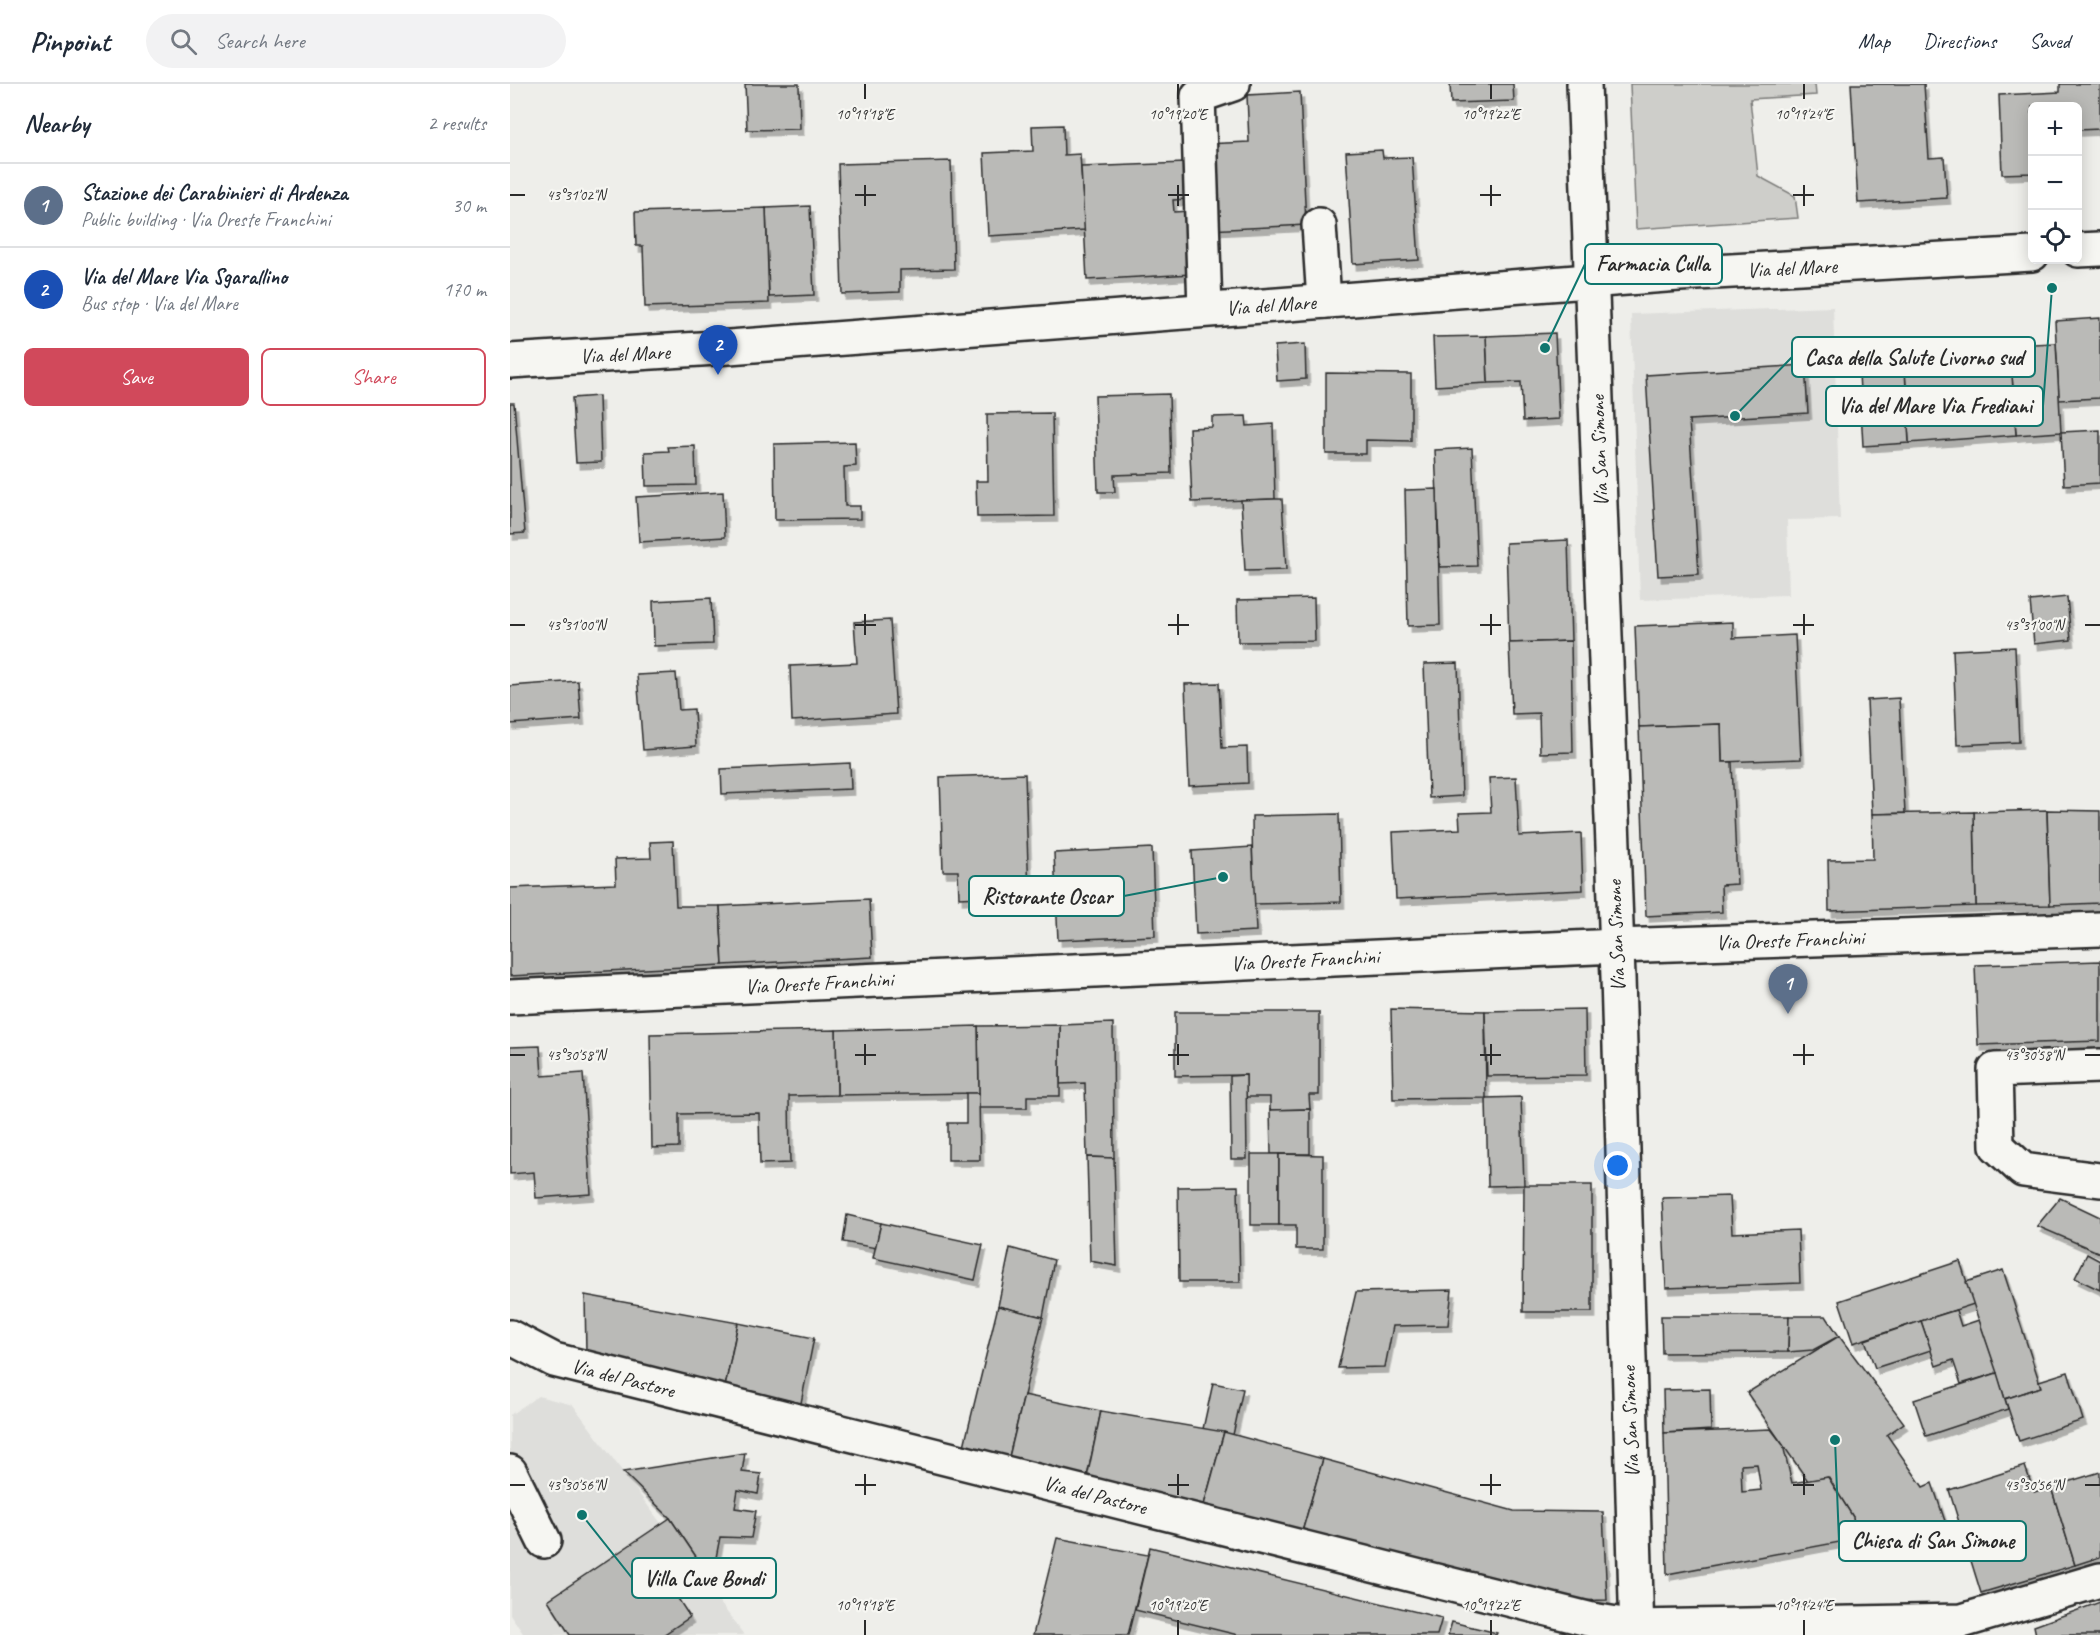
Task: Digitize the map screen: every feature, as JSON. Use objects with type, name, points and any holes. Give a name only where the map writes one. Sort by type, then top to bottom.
[{"type":"street","points":[[1205,309],[1198,96],[1233,84]]},
{"type":"street","name":"Via San Simone","points":[[1584,84],[1617,946],[1637,1631]]},
{"type":"street","points":[[1319,225],[1324,301]]},
{"type":"street","points":[[2082,250],[2100,249]]},
{"type":"street","name":"Via del Mare","points":[[510,361],[716,348],[1592,281],[2028,254]]},
{"type":"street","name":"Via Oreste Franchini","points":[[510,997],[1617,946],[2100,929]]},
{"type":"street","points":[[2100,1066],[1995,1070],[1997,1146],[2023,1170],[2100,1180]]},
{"type":"street","name":"Via del Pastore","points":[[510,1337],[554,1360],[1589,1627],[1637,1631],[1962,1621],[2100,1580]]},
{"type":"street","points":[[510,1472],[544,1541]]},
{"type":"shaded area","points":[[1630,84],[1815,84],[1816,95],[1750,99],[1758,176],[1795,196],[1798,218],[1636,229]]},
{"type":"shaded area","points":[[1833,307],[1840,519],[1787,520],[1789,595],[1640,600],[1631,314]]},
{"type":"shaded area","points":[[538,1396],[573,1405],[744,1635],[524,1635],[510,1614],[510,1415]]},
{"type":"building","points":[[745,84],[799,84],[800,129],[747,130]]},
{"type":"building","points":[[1450,84],[1513,84],[1514,101],[1451,103]]},
{"type":"building","points":[[1851,84],[1924,84],[1929,158],[1944,157],[1947,198],[1858,203]]},
{"type":"building","points":[[2060,84],[2100,84],[2100,129],[2082,130],[2082,102],[2028,102],[2028,173],[2002,174],[1999,95],[2060,92]]},
{"type":"building","points":[[1300,92],[1306,225],[1208,230],[1204,144],[1249,142],[1247,95]]},
{"type":"building","points":[[1063,125],[1064,155],[1080,154],[1085,230],[988,236],[984,153],[1033,151],[1032,126]]},
{"type":"building","points":[[1382,150],[1383,158],[1412,157],[1419,260],[1353,264],[1346,152]]},
{"type":"building","points":[[951,161],[954,269],[900,270],[900,292],[842,294],[838,164]]},
{"type":"building","points":[[1185,163],[1188,199],[1173,200],[1174,212],[1189,211],[1192,274],[1087,280],[1081,167]]},
{"type":"building","points":[[810,206],[814,295],[769,297],[766,208]]},
{"type":"building","points":[[766,208],[769,303],[645,307],[643,246],[636,246],[635,212]]},
{"type":"building","points":[[2100,318],[2100,398],[2059,400],[2055,321]]},
{"type":"building","points":[[1555,333],[1559,419],[1523,421],[1521,382],[1488,383],[1486,336]]},
{"type":"building","points":[[1486,336],[1488,383],[1435,386],[1433,337]]},
{"type":"building","points":[[2056,343],[2061,432],[2016,435],[2010,345]]},
{"type":"building","points":[[1305,344],[1306,379],[1277,381],[1275,346]]},
{"type":"building","points":[[2010,345],[2016,435],[1909,443],[1904,352]]},
{"type":"building","points":[[1904,352],[1909,443],[1863,446],[1858,355]]},
{"type":"building","points":[[1805,365],[1808,413],[1689,420],[1699,574],[1658,576],[1646,375]]},
{"type":"building","points":[[1326,373],[1411,374],[1411,441],[1366,440],[1366,454],[1326,454]]},
{"type":"building","points":[[1169,394],[1171,473],[1114,475],[1115,492],[1098,492],[1095,396]]},
{"type":"building","points":[[599,396],[601,462],[576,463],[572,398]]},
{"type":"building","points":[[510,403],[514,403],[525,533],[510,534]]},
{"type":"building","points":[[1052,413],[1054,516],[977,517],[976,481],[988,481],[987,414]]},
{"type":"building","points":[[1246,416],[1247,426],[1273,424],[1275,499],[1192,502],[1189,428],[1212,427],[1212,417]]},
{"type":"building","points":[[2100,430],[2100,483],[2064,485],[2061,432]]},
{"type":"building","points":[[855,442],[856,466],[844,467],[845,506],[860,506],[860,519],[775,520],[774,444]]},
{"type":"building","points":[[695,446],[696,485],[646,486],[645,452],[669,451],[668,447]]},
{"type":"building","points":[[1472,448],[1477,566],[1440,567],[1435,450]]},
{"type":"building","points":[[1437,489],[1440,625],[1408,626],[1405,490]]},
{"type":"building","points":[[723,492],[725,537],[639,542],[636,497]]},
{"type":"building","points":[[1282,499],[1286,570],[1245,571],[1241,500]]},
{"type":"building","points":[[1568,540],[1571,641],[1509,643],[1506,543]]},
{"type":"building","points":[[2067,597],[2071,640],[2034,644],[2030,601]]},
{"type":"building","points":[[711,598],[713,644],[654,646],[653,601]]},
{"type":"building","points":[[1314,598],[1315,641],[1238,642],[1237,600]]},
{"type":"building","points":[[890,620],[896,714],[792,721],[790,666],[857,663],[854,622]]},
{"type":"building","points":[[1733,622],[1733,638],[1795,635],[1801,759],[1722,762],[1721,724],[1639,727],[1635,626]]},
{"type":"building","points":[[1571,641],[1573,752],[1540,753],[1539,713],[1512,714],[1509,643]]},
{"type":"building","points":[[2015,647],[2019,742],[1957,745],[1953,650]]},
{"type":"building","points":[[1458,663],[1462,796],[1429,798],[1424,664]]},
{"type":"building","points":[[676,673],[679,710],[694,709],[696,746],[643,750],[637,675]]},
{"type":"building","points":[[578,681],[581,719],[510,724],[510,686]]},
{"type":"building","points":[[1219,683],[1222,748],[1247,747],[1248,783],[1189,786],[1185,684]]},
{"type":"building","points":[[1899,698],[1905,813],[1872,814],[1867,700]]},
{"type":"building","points":[[1721,724],[1722,762],[1732,762],[1737,884],[1721,885],[1722,912],[1646,916],[1639,727]]},
{"type":"building","points":[[850,763],[851,789],[722,794],[721,769]]},
{"type":"building","points":[[1025,774],[1029,895],[959,898],[958,871],[943,871],[940,777]]},
{"type":"building","points":[[1516,777],[1519,836],[1581,833],[1583,890],[1396,899],[1393,832],[1460,829],[1459,813],[1491,812],[1489,778]]},
{"type":"building","points":[[2047,810],[2050,905],[1976,906],[1974,812]]},
{"type":"building","points":[[2047,810],[2100,811],[2100,903],[2050,905]]},
{"type":"building","points":[[1974,812],[1976,906],[1829,911],[1828,860],[1873,859],[1872,814]]},
{"type":"building","points":[[1339,814],[1341,902],[1253,904],[1252,816]]},
{"type":"building","points":[[673,841],[676,906],[720,906],[723,965],[510,976],[510,888],[616,884],[615,859],[651,858],[650,842]]},
{"type":"building","points":[[1252,847],[1256,931],[1196,934],[1192,851]]},
{"type":"building","points":[[1152,848],[1155,936],[1058,940],[1054,853]]},
{"type":"building","points":[[869,899],[872,957],[723,965],[720,906]]},
{"type":"building","points":[[2100,961],[2100,1041],[1978,1045],[1975,965]]},
{"type":"building","points":[[1391,1009],[1485,1011],[1486,1098],[1393,1099]]},
{"type":"building","points":[[1585,1009],[1586,1075],[1487,1076],[1485,1011]]},
{"type":"building","points":[[1175,1012],[1319,1012],[1319,1095],[1309,1095],[1310,1109],[1270,1110],[1270,1097],[1246,1097],[1246,1075],[1175,1076]]},
{"type":"building","points":[[1113,1023],[1114,1158],[1087,1157],[1085,1083],[1060,1084],[1060,1025]]},
{"type":"building","points":[[1060,1025],[1060,1096],[1027,1096],[1027,1108],[979,1108],[978,1026]]},
{"type":"building","points":[[978,1026],[979,1093],[837,1095],[836,1030]]},
{"type":"building","points":[[836,1030],[837,1095],[789,1096],[790,1163],[760,1164],[759,1113],[679,1114],[679,1147],[652,1148],[650,1034]]},
{"type":"building","points":[[540,1046],[542,1076],[583,1073],[591,1194],[536,1198],[534,1172],[510,1174],[510,1047]]},
{"type":"building","points":[[1246,1075],[1247,1159],[1231,1159],[1230,1076]]},
{"type":"building","points":[[966,1093],[979,1093],[980,1160],[948,1160],[948,1123],[966,1123]]},
{"type":"building","points":[[1521,1097],[1524,1185],[1488,1186],[1486,1098]]},
{"type":"building","points":[[1310,1109],[1310,1154],[1271,1154],[1270,1110]]},
{"type":"building","points":[[1251,1154],[1279,1154],[1279,1225],[1251,1225]]},
{"type":"building","points":[[1279,1154],[1323,1155],[1323,1249],[1296,1249],[1296,1225],[1279,1225]]},
{"type":"building","points":[[1087,1157],[1114,1158],[1117,1266],[1090,1261]]},
{"type":"building","points":[[1524,1185],[1592,1185],[1592,1312],[1523,1312]]},
{"type":"building","points":[[1238,1186],[1240,1282],[1179,1282],[1178,1187]]},
{"type":"building","points":[[1730,1196],[1732,1233],[1798,1230],[1800,1283],[1666,1288],[1662,1198]]},
{"type":"building","points":[[2060,1198],[2100,1217],[2100,1253],[2037,1226]]},
{"type":"building","points":[[847,1215],[881,1223],[876,1248],[843,1242]]},
{"type":"building","points":[[881,1223],[983,1245],[975,1280],[873,1258]]},
{"type":"building","points":[[1010,1248],[1054,1260],[1043,1317],[998,1306]]},
{"type":"building","points":[[2087,1254],[2100,1261],[2100,1290],[2075,1278]]},
{"type":"building","points":[[1960,1261],[1974,1304],[1853,1343],[1839,1301]]},
{"type":"building","points":[[2003,1270],[2041,1387],[2005,1399],[1966,1282]]},
{"type":"building","points":[[1452,1290],[1448,1325],[1393,1326],[1385,1367],[1338,1368],[1356,1292]]},
{"type":"building","points":[[585,1295],[738,1323],[725,1387],[586,1353]]},
{"type":"building","points":[[998,1306],[1043,1317],[1009,1457],[964,1446]]},
{"type":"building","points":[[1956,1310],[1961,1326],[1979,1320],[1997,1373],[1961,1384],[1953,1360],[1936,1366],[1921,1321]]},
{"type":"building","points":[[1661,1316],[1789,1316],[1788,1352],[1662,1353]]},
{"type":"building","points":[[1789,1316],[1826,1316],[1839,1336],[1813,1350],[1788,1352]]},
{"type":"building","points":[[1921,1321],[1931,1350],[1875,1368],[1865,1340]]},
{"type":"building","points":[[738,1323],[814,1338],[801,1403],[725,1387]]},
{"type":"building","points":[[1839,1336],[1904,1423],[1887,1435],[1923,1487],[1932,1483],[1946,1524],[1856,1539],[1853,1517],[1828,1477],[1808,1481],[1747,1393]]},
{"type":"building","points":[[2068,1372],[2083,1420],[2019,1441],[2005,1399],[2041,1387],[2039,1381]]},
{"type":"building","points":[[1997,1373],[2008,1409],[1926,1436],[1914,1400]]},
{"type":"building","points":[[1213,1383],[1243,1389],[1233,1435],[1203,1429]]},
{"type":"building","points":[[1710,1389],[1711,1430],[1664,1433],[1663,1390]]},
{"type":"building","points":[[1024,1395],[1101,1411],[1086,1482],[1009,1457]]},
{"type":"building","points":[[1101,1411],[1224,1432],[1204,1505],[1086,1482]]},
{"type":"building","points":[[1771,1429],[1783,1445],[1792,1483],[1828,1477],[1853,1517],[1856,1539],[1667,1574],[1664,1433]],"holes":[[[1757,1464],[1761,1490],[1742,1492],[1741,1465]]]},
{"type":"building","points":[[1224,1432],[1323,1459],[1302,1532],[1204,1505]]},
{"type":"building","points":[[745,1453],[742,1472],[761,1474],[758,1494],[738,1490],[735,1508],[756,1511],[751,1538],[720,1537],[710,1589],[707,1573],[670,1518],[623,1472]]},
{"type":"building","points":[[1323,1459],[1514,1511],[1603,1512],[1607,1600],[1570,1601],[1302,1532]]},
{"type":"building","points":[[2025,1466],[2034,1492],[2051,1487],[2075,1565],[1981,1593],[1949,1490]]},
{"type":"building","points":[[2100,1472],[2100,1557],[2075,1565],[2051,1487]]},
{"type":"building","points":[[670,1518],[707,1573],[675,1594],[690,1617],[663,1635],[570,1635],[548,1600]]},
{"type":"building","points":[[1057,1538],[1148,1555],[1128,1635],[1033,1635]]},
{"type":"building","points":[[1150,1547],[1442,1618],[1437,1635],[1238,1635],[1135,1610]]},
{"type":"building","points":[[2100,1602],[2100,1635],[2036,1635],[2034,1626]]},
{"type":"building","points":[[1452,1622],[1497,1633],[1496,1635],[1448,1635]]},
{"type":"place","name":"Via del Mare Via Frediani","points":[[2052,288]]},
{"type":"place","name":"Farmacia Culla","points":[[1545,348]]},
{"type":"place","name":"Via del Mare Via Sgarallino","points":[[718,375]]},
{"type":"place","name":"Casa della Salute Livorno sud","points":[[1735,416]]},
{"type":"place","name":"Ristorante Oscar","points":[[1223,877]]},
{"type":"place","name":"Stazione dei Carabinieri di Ardenza","points":[[1788,1014]]},
{"type":"place","name":"Chiesa di San Simone","points":[[1835,1440]]},
{"type":"place","name":"Villa Cave Bondi","points":[[582,1515]]}]
